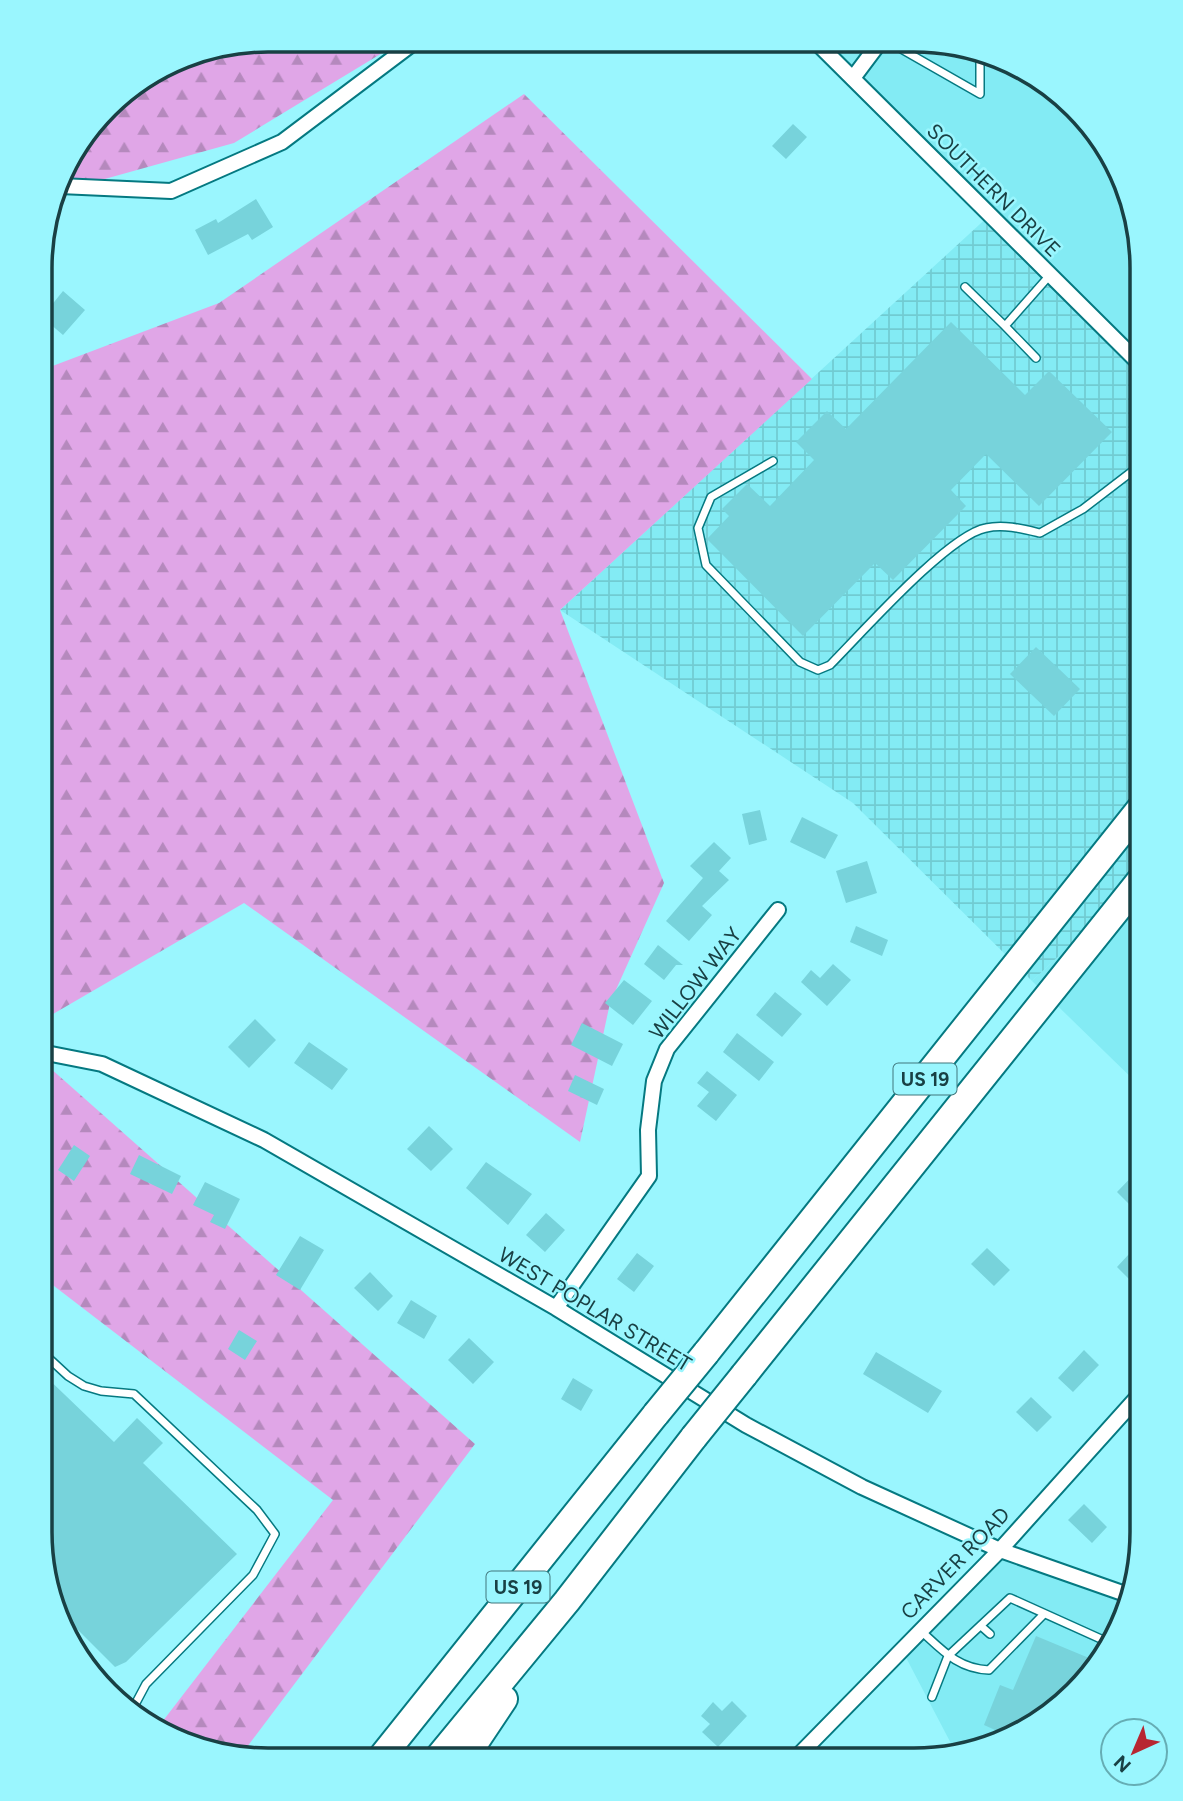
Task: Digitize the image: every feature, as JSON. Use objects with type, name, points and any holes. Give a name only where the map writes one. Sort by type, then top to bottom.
[{"type":"highway","name":"US 19","points":[[389,1748],[1130,821]]},
{"type":"highway","name":"US 19","points":[[446,1748],[568,1601],[694,1437],[1130,893]]},
{"type":"highway","points":[[471,1748],[568,1601]]},
{"type":"street","name":"SOUTHERN DRIVE","points":[[826,52],[1130,354]]},
{"type":"street","points":[[852,78],[872,52]]},
{"type":"street","points":[[69,186],[172,191],[282,142],[400,53]]},
{"type":"street","name":"WILLOW WAY","points":[[556,1308],[649,1176],[648,1130],[654,1081],[667,1049],[778,910]]},
{"type":"street","name":"WEST POPLAR STREET","points":[[52,1054],[102,1064],[264,1140],[556,1308],[747,1425],[862,1487],[1000,1550],[1122,1593]]},
{"type":"street","name":"CARVER ROAD","points":[[806,1748],[1000,1550],[1130,1405]]},
{"type":"lane","points":[[907,52],[980,93],[980,63]]},
{"type":"lane","points":[[1005,326],[1050,275]]},
{"type":"lane","points":[[965,287],[1036,358]]},
{"type":"lane","points":[[773,460],[710,497],[698,528],[706,565],[800,662],[818,670],[830,665],[953,543],[985,528],[1019,527],[1040,533],[1083,509],[1130,473]]},
{"type":"lane","points":[[52,1361],[84,1386],[101,1391],[134,1394],[257,1510],[275,1534],[253,1575],[146,1684],[136,1703]]},
{"type":"lane","points":[[932,1697],[948,1656],[1010,1598],[1102,1640]]},
{"type":"lane","points":[[996,1612],[1004,1620]]},
{"type":"lane","points":[[920,1629],[948,1656],[968,1669],[989,1670],[1043,1615]]},
{"type":"lane","points":[[981,1626],[990,1634]]},
{"type":"lane","points":[[1015,1629],[1023,1635]]},
{"type":"lane","points":[[1001,1644],[1008,1650]]},
{"type":"shaded area","points":[[826,52],[915,52],[971,60],[1023,81],[1067,116],[1102,160],[1123,212],[1129,240],[1130,345]]},
{"type":"shaded area","points":[[992,213],[1130,346],[1130,889],[1032,981],[853,803],[560,610]]},
{"type":"shaded area","points":[[1130,889],[1130,1076],[1032,981]]},
{"type":"shaded area","points":[[1001,1557],[1122,1593],[1102,1641],[1067,1685],[1023,1720],[971,1741],[952,1745],[901,1648]]},
{"type":"green space","points":[[254,53],[383,53],[234,143],[68,189],[81,160],[106,126],[148,89],[186,69],[212,60]]},
{"type":"green space","points":[[524,94],[812,379],[560,610],[664,883],[610,1003],[580,1142],[244,903],[52,1015],[52,366],[219,303]]},
{"type":"green space","points":[[52,1070],[475,1444],[247,1747],[212,1741],[163,1721],[333,1500],[52,1284]]},
{"type":"building","points":[[793,124],[807,137],[786,159],[772,146]]},
{"type":"building","points":[[256,199],[273,227],[252,240],[248,234],[208,255],[195,230],[216,219],[218,223]]},
{"type":"building","points":[[63,291],[85,310],[63,335],[52,326],[52,305]]},
{"type":"building","points":[[951,322],[1025,395],[1049,371],[1112,432],[1039,506],[986,454],[951,490],[966,506],[893,580],[875,563],[803,636],[707,539],[729,516],[722,509],[747,484],[770,506],[814,460],[796,442],[827,411],[846,429]]},
{"type":"building","points":[[1036,647],[1080,689],[1054,716],[1010,674]]},
{"type":"building","points":[[760,810],[767,840],[749,845],[742,814]]},
{"type":"building","points":[[802,817],[838,835],[825,859],[790,842]]},
{"type":"building","points":[[714,842],[731,858],[719,871],[729,880],[702,906],[712,915],[689,941],[666,921],[703,878],[690,866]]},
{"type":"building","points":[[867,861],[877,893],[846,903],[836,871]]},
{"type":"building","points":[[856,926],[888,940],[882,956],[850,942]]},
{"type":"building","points":[[658,945],[683,965],[676,965],[664,980],[644,964]]},
{"type":"building","points":[[833,964],[851,980],[827,1006],[801,982],[811,970],[820,978]]},
{"type":"building","points":[[624,980],[652,1001],[633,1025],[605,1003]]},
{"type":"building","points":[[775,992],[802,1014],[782,1037],[756,1015]]},
{"type":"building","points":[[255,1019],[276,1040],[249,1068],[228,1047]]},
{"type":"building","points":[[582,1023],[623,1044],[612,1066],[571,1045]]},
{"type":"building","points":[[737,1033],[774,1062],[759,1081],[723,1052]]},
{"type":"building","points":[[309,1042],[348,1069],[332,1090],[294,1063]]},
{"type":"building","points":[[707,1071],[737,1095],[716,1121],[697,1106],[709,1092],[697,1083]]},
{"type":"building","points":[[575,1075],[604,1089],[597,1105],[568,1091]]},
{"type":"building","points":[[429,1126],[453,1149],[431,1171],[407,1149]]},
{"type":"building","points":[[74,1145],[90,1156],[74,1181],[58,1170]]},
{"type":"building","points":[[139,1155],[181,1176],[172,1194],[130,1174]]},
{"type":"building","points":[[486,1162],[532,1194],[508,1225],[466,1188]]},
{"type":"building","points":[[1130,1178],[1129,1204],[1117,1192]]},
{"type":"building","points":[[205,1182],[240,1199],[225,1229],[210,1222],[214,1215],[193,1205]]},
{"type":"building","points":[[546,1213],[565,1230],[545,1252],[526,1235]]},
{"type":"building","points":[[300,1236],[324,1250],[300,1290],[276,1275]]},
{"type":"building","points":[[987,1248],[1010,1270],[994,1286],[971,1264]]},
{"type":"building","points":[[637,1253],[654,1266],[634,1292],[617,1279]]},
{"type":"building","points":[[1130,1253],[1129,1279],[1117,1267]]},
{"type":"building","points":[[370,1272],[393,1296],[378,1311],[354,1288]]},
{"type":"building","points":[[411,1300],[437,1316],[424,1339],[397,1323]]},
{"type":"building","points":[[239,1330],[257,1341],[245,1360],[228,1349]]},
{"type":"building","points":[[469,1338],[494,1362],[473,1384],[448,1360]]},
{"type":"building","points":[[1084,1350],[1099,1365],[1073,1392],[1058,1378]]},
{"type":"building","points":[[876,1352],[942,1391],[928,1413],[863,1374]]},
{"type":"building","points":[[573,1378],[593,1390],[581,1411],[561,1399]]},
{"type":"building","points":[[52,1383],[114,1442],[137,1418],[163,1443],[143,1463],[237,1554],[126,1662],[115,1667],[74,1626],[57,1575],[52,1533]]},
{"type":"building","points":[[1031,1397],[1052,1417],[1037,1432],[1016,1412]]},
{"type":"building","points":[[1084,1504],[1107,1527],[1092,1543],[1068,1520]]},
{"type":"building","points":[[1036,1636],[1090,1658],[1067,1685],[1023,1720],[998,1731],[984,1725],[1000,1685],[1013,1690]]},
{"type":"building","points":[[732,1701],[747,1716],[718,1747],[702,1732],[710,1724],[701,1716],[713,1702],[722,1711]]}]
